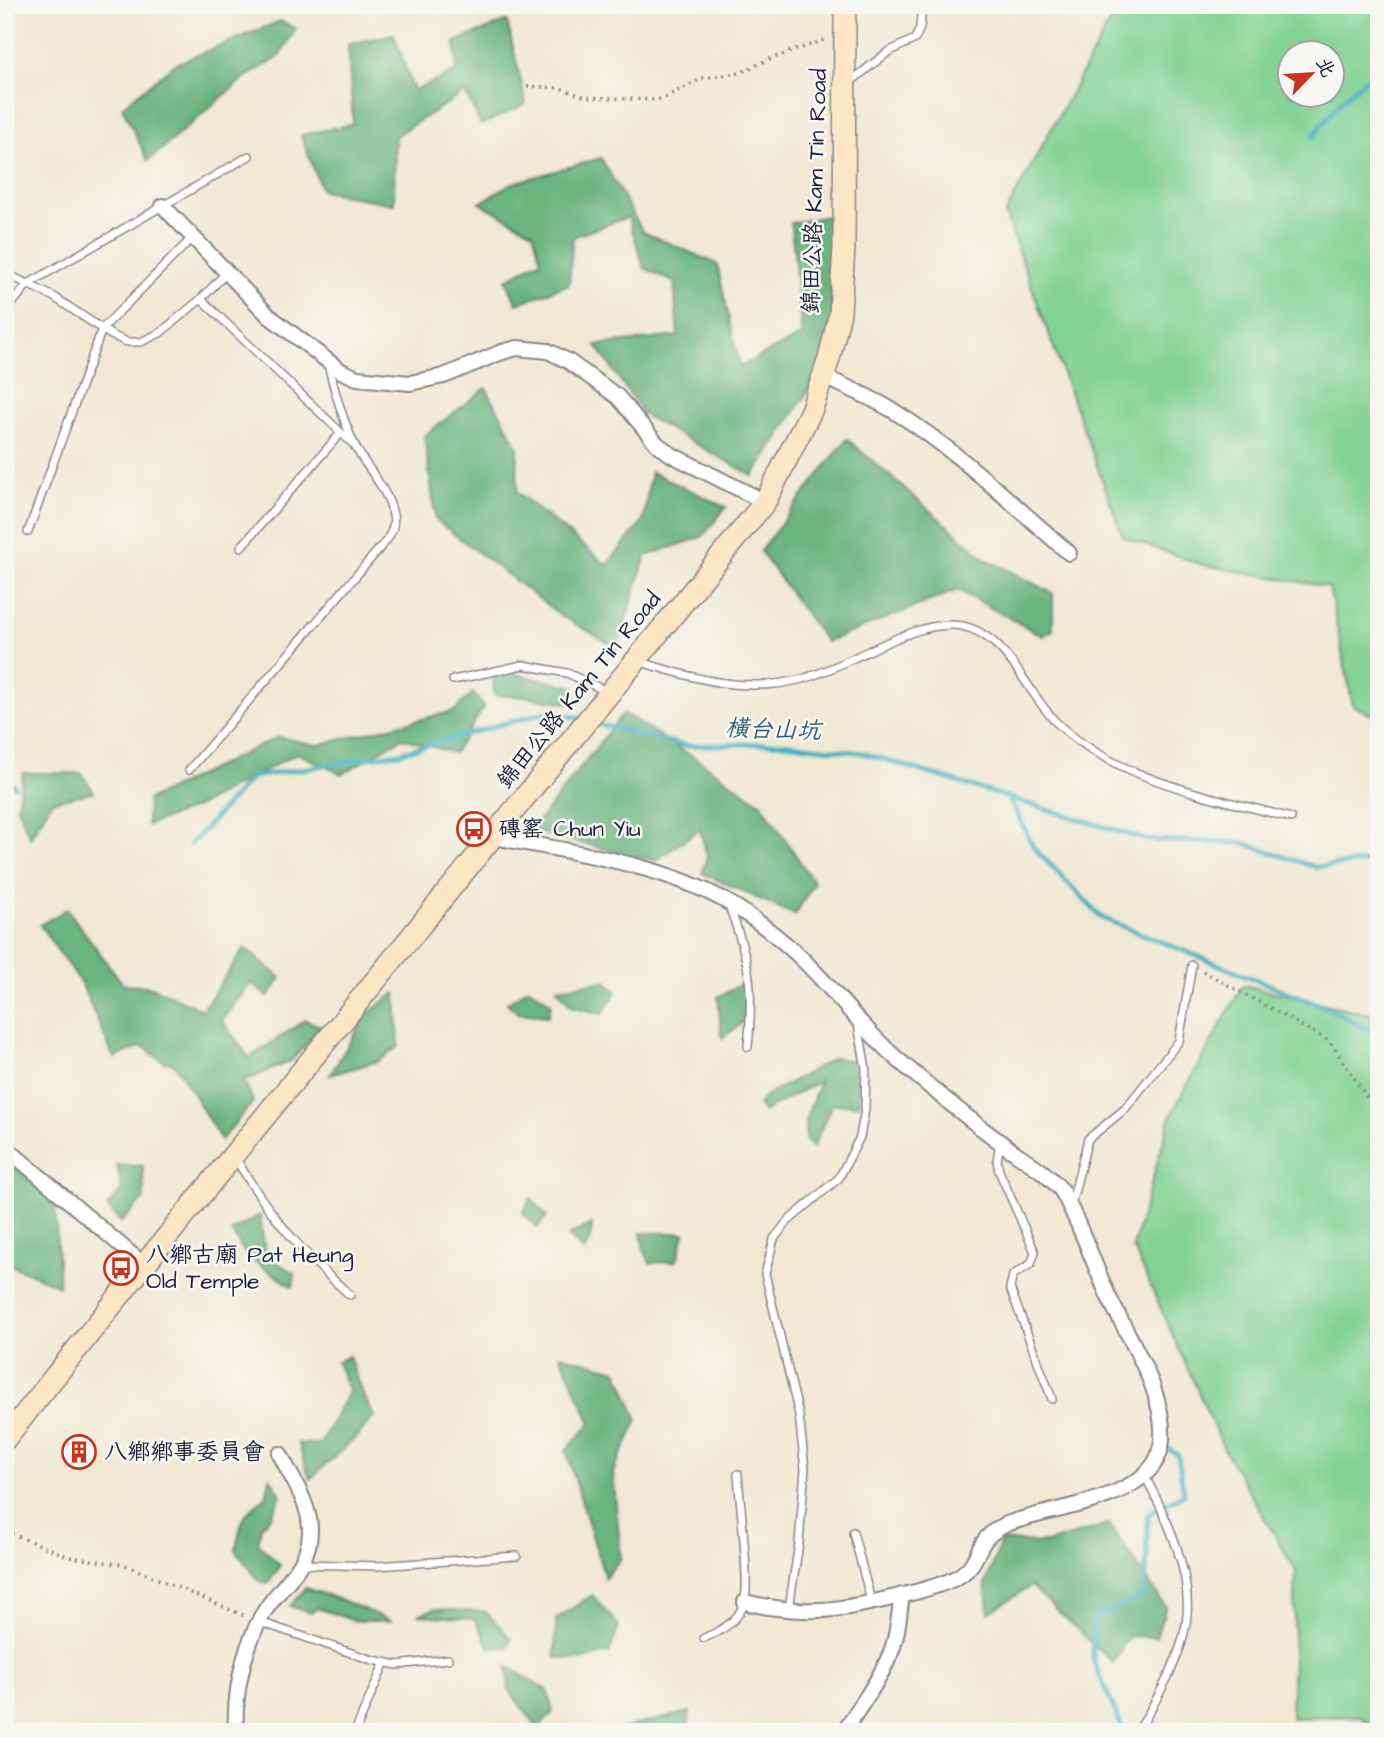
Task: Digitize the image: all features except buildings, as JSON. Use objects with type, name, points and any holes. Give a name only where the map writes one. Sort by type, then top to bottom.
[{"type":"main road","name":"錦田公路 Kam Tin Road","points":[[5,1439],[765,502],[796,445],[824,377],[835,339],[843,280],[845,5]]},
{"type":"street","points":[[163,206],[269,316],[328,363],[356,378],[410,383],[444,376],[517,348],[548,351],[568,361],[610,390],[657,444],[672,456],[765,502]]},
{"type":"street","points":[[824,377],[863,395],[919,428],[980,476],[1069,553]]},
{"type":"street","points":[[494,837],[605,859],[662,874],[728,902],[799,957],[896,1058],[1000,1142],[1052,1179],[1062,1191],[1108,1296],[1142,1362],[1155,1398],[1162,1432],[1161,1445],[1145,1476],[1118,1492],[1001,1527],[986,1537],[962,1575],[928,1588],[817,1611],[745,1602]]},
{"type":"street","points":[[5,1147],[144,1265]]},
{"type":"street","points":[[236,1732],[240,1676],[260,1622],[274,1598],[302,1564],[308,1546],[310,1528],[301,1497],[280,1454]]},
{"type":"street","points":[[844,1732],[891,1653],[902,1594]]},
{"type":"lane","points":[[845,86],[888,52],[915,40],[922,5]]},
{"type":"lane","points":[[5,312],[8,305],[28,284],[249,156]]},
{"type":"lane","points":[[28,532],[102,328],[193,237]]},
{"type":"lane","points":[[5,273],[54,297],[127,342],[141,342],[160,333],[201,299],[227,272]]},
{"type":"lane","points":[[201,299],[356,448]]},
{"type":"lane","points":[[189,770],[387,541],[393,530],[391,505],[356,448],[341,414],[328,363]]},
{"type":"lane","points":[[241,547],[340,434]]},
{"type":"lane","points":[[637,660],[719,684],[774,684],[804,679],[928,628],[963,626],[978,632],[995,645],[1024,676],[1040,705],[1059,725],[1103,757],[1187,791],[1291,818]]},
{"type":"lane","points":[[453,680],[523,665],[567,673],[610,693]]},
{"type":"lane","points":[[728,902],[744,945],[751,976],[752,1007],[748,1047]]},
{"type":"lane","points":[[1070,1206],[1088,1139],[1125,1109],[1179,1041],[1192,965]]},
{"type":"lane","points":[[789,1608],[799,1542],[805,1469],[799,1415],[765,1274],[774,1239],[786,1222],[839,1178],[860,1137],[865,1109],[866,1069],[857,1020]]},
{"type":"lane","points":[[1000,1142],[997,1161],[999,1171],[1035,1252],[1031,1264],[1013,1275],[1010,1288],[1052,1399]]},
{"type":"lane","points":[[234,1155],[260,1199],[285,1232],[318,1267],[350,1295]]},
{"type":"lane","points":[[704,1638],[729,1624],[745,1602],[738,1474]]},
{"type":"lane","points":[[1138,1732],[1164,1685],[1186,1624],[1186,1590],[1179,1560],[1157,1499],[1145,1476]]},
{"type":"lane","points":[[853,1532],[871,1601]]},
{"type":"lane","points":[[302,1564],[398,1566],[517,1556]]},
{"type":"lane","points":[[260,1622],[385,1662],[414,1665],[448,1659]]},
{"type":"lane","points":[[355,1732],[385,1662]]},
{"type":"path","points":[[527,86],[560,88],[585,97],[655,100],[703,78],[740,73],[767,60],[845,33]]},
{"type":"path","points":[[1192,965],[1329,1041],[1379,1115]]},
{"type":"path","points":[[5,1531],[70,1557],[125,1564],[260,1622]]},
{"type":"green space","points":[[1119,5],[1379,5],[1379,719],[1353,705],[1329,587],[1203,565],[1123,537],[1005,214]]},
{"type":"green space","points":[[280,21],[296,29],[278,58],[244,78],[148,161],[122,107],[175,64]]},
{"type":"green space","points":[[507,21],[526,104],[481,125],[465,92],[395,136],[394,204],[322,191],[301,135],[353,124],[348,44],[394,34],[414,91],[457,71],[455,42]]},
{"type":"green space","points":[[601,158],[643,232],[717,264],[740,367],[802,335],[791,223],[829,216],[846,288],[814,382],[753,476],[644,415],[596,345],[678,336],[674,282],[644,268],[628,217],[573,237],[569,284],[517,304],[506,280],[541,260],[533,232],[480,203],[510,184]]},
{"type":"green space","points":[[486,388],[518,447],[517,492],[607,565],[643,521],[651,472],[726,507],[702,537],[646,556],[617,648],[560,615],[436,520],[424,436]]},
{"type":"green space","points":[[847,439],[987,560],[1053,593],[1053,630],[1043,636],[958,590],[826,642],[760,551]]},
{"type":"green space","points":[[493,669],[574,687],[575,704],[494,695]]},
{"type":"green space","points":[[473,693],[484,707],[454,753],[402,738],[342,774],[297,753],[195,808],[147,825],[148,800],[278,737],[318,745],[454,711]]},
{"type":"green space","points":[[623,713],[762,804],[814,883],[795,915],[702,873],[707,857],[700,829],[655,861],[531,831]]},
{"type":"green space","points":[[23,773],[81,773],[94,792],[52,801],[30,838],[17,807]]},
{"type":"green space","points":[[67,909],[123,984],[152,987],[202,1010],[245,948],[281,978],[268,997],[251,983],[222,1020],[249,1058],[305,1020],[322,1027],[291,1061],[245,1081],[253,1102],[221,1140],[175,1064],[163,1061],[142,1046],[114,1058],[82,985],[40,925]]},
{"type":"green space","points":[[605,981],[617,991],[602,1014],[571,1006],[557,988]]},
{"type":"green space","points":[[745,982],[745,1021],[722,1038],[718,997]]},
{"type":"green space","points":[[1243,985],[1379,1016],[1379,1732],[1359,1716],[1291,1718],[1296,1571],[1224,1449],[1133,1247],[1171,1115]]},
{"type":"green space","points":[[529,988],[551,1003],[548,1016],[518,1013],[507,1003]]},
{"type":"green space","points":[[396,993],[399,1046],[378,1061],[330,1075],[367,1014]]},
{"type":"green space","points":[[834,1058],[854,1061],[859,1105],[832,1104],[813,1147],[806,1141],[805,1121],[820,1081],[763,1112],[758,1105],[765,1096]]},
{"type":"green space","points":[[9,1162],[55,1202],[59,1286],[5,1263],[5,1175]]},
{"type":"green space","points":[[117,1165],[143,1166],[144,1199],[121,1222],[107,1207],[122,1190]]},
{"type":"green space","points":[[531,1198],[547,1216],[537,1228],[523,1213]]},
{"type":"green space","points":[[260,1215],[265,1254],[295,1274],[293,1287],[247,1256],[231,1231]]},
{"type":"green space","points":[[592,1224],[591,1239],[584,1251],[568,1236]]},
{"type":"green space","points":[[641,1233],[684,1233],[677,1261],[650,1263]]},
{"type":"green space","points":[[560,1355],[617,1370],[638,1420],[613,1472],[621,1558],[605,1578],[566,1450],[591,1423]]},
{"type":"green space","points":[[349,1356],[361,1391],[374,1416],[358,1435],[310,1479],[298,1443],[320,1444],[349,1391],[337,1362]]},
{"type":"green space","points":[[270,1477],[281,1495],[272,1515],[261,1526],[258,1544],[280,1565],[269,1583],[259,1581],[236,1550],[244,1519],[252,1508],[266,1497]]},
{"type":"green space","points":[[1109,1524],[1166,1607],[1156,1637],[1129,1636],[1113,1663],[1031,1586],[989,1613],[985,1584],[1001,1541],[1047,1543]]},
{"type":"green space","points":[[306,1588],[392,1621],[355,1621],[317,1608],[311,1613],[290,1606]]},
{"type":"green space","points":[[592,1595],[619,1626],[609,1653],[578,1660],[555,1657],[556,1619]]},
{"type":"green space","points":[[434,1609],[486,1612],[511,1639],[507,1647],[490,1648],[475,1619],[418,1615]]},
{"type":"green space","points":[[507,1666],[547,1690],[553,1712],[538,1729],[509,1690]]},
{"type":"green space","points":[[690,1712],[687,1732],[619,1732],[627,1727]]},
{"type":"waterway","points":[[1313,137],[1334,109],[1379,71]]},
{"type":"waterway","points":[[1376,322],[1379,318]]},
{"type":"waterway","name":"橫台山坑","points":[[191,844],[252,777],[399,753],[550,711],[581,719]]},
{"type":"waterway","name":"橫台山坑","points":[[594,723],[686,746],[783,743],[863,753],[1147,840],[1243,843],[1315,867],[1379,861]]},
{"type":"waterway","points":[[5,777],[15,786]]},
{"type":"waterway","points":[[1009,798],[1034,848],[1102,918],[1330,1009],[1379,1036]]},
{"type":"waterway","points":[[1124,1732],[1093,1660],[1093,1619],[1145,1595],[1148,1514],[1184,1494],[1178,1455],[1164,1446]]},
{"type":"place","name":"磚窰 Chun Yiu","points":[[474,829]]},
{"type":"place","name":"八鄉古廟 Pat Heung Old Temple","points":[[121,1268]]},
{"type":"place","name":"八鄉鄉事委員會","points":[[79,1452]]}]
